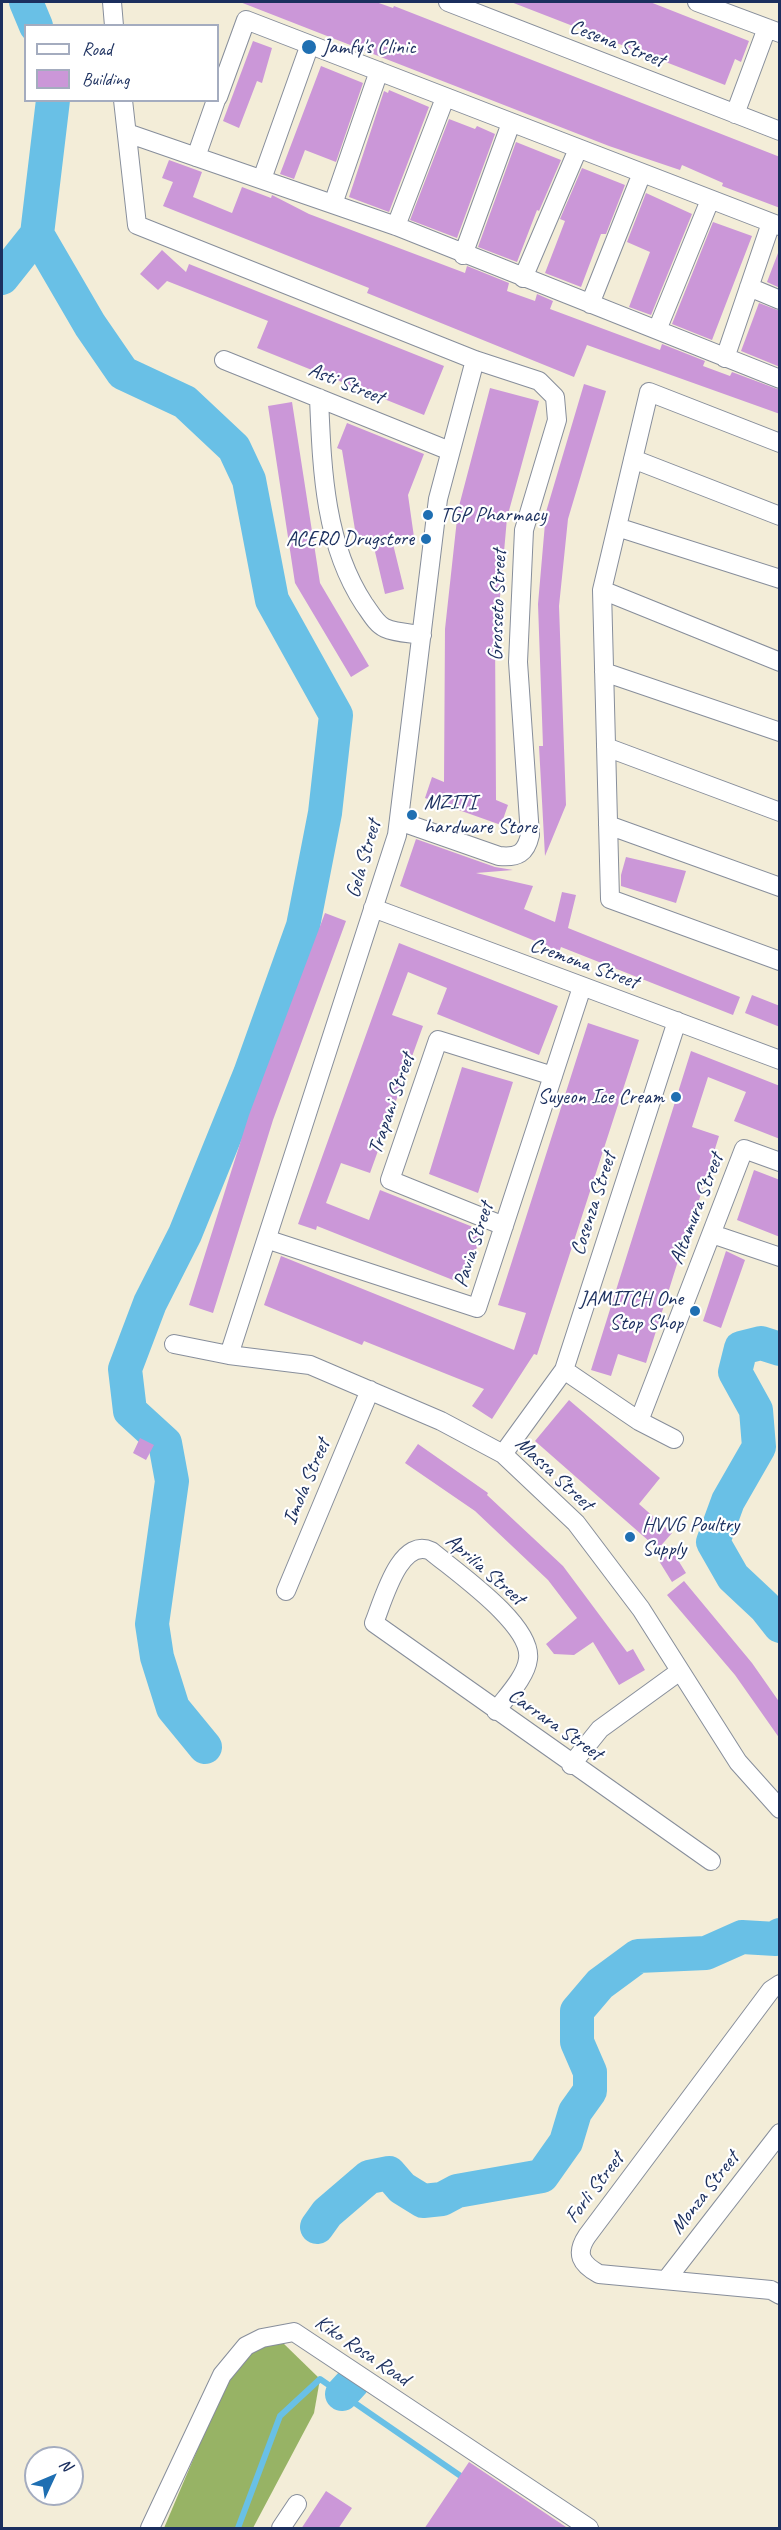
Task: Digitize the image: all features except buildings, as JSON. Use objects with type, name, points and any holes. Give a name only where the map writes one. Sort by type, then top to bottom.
[{"type":"street","points":[[112,2],[114,24]]},
{"type":"street","name":"Cesena Street","points":[[448,2],[780,131]]},
{"type":"street","points":[[697,2],[773,31],[735,114]]},
{"type":"street","points":[[219,91],[246,20],[309,47],[775,225],[749,287],[725,358]]},
{"type":"street","points":[[262,179],[309,47]]},
{"type":"street","points":[[333,204],[379,72]]},
{"type":"street","points":[[396,226],[445,98]]},
{"type":"street","points":[[123,102],[127,133],[396,226],[463,255],[780,379]]},
{"type":"street","points":[[196,157],[215,102]]},
{"type":"street","points":[[463,255],[510,123]]},
{"type":"street","name":"Grosseto Street","points":[[127,133],[137,225],[475,360],[539,381],[555,397],[558,420],[524,530],[518,662],[530,835],[527,847],[520,854],[511,857],[399,821]]},
{"type":"street","points":[[523,278],[578,148]]},
{"type":"street","points":[[590,304],[642,173]]},
{"type":"street","points":[[657,330],[710,200]]},
{"type":"street","points":[[749,287],[780,300]]},
{"type":"street","name":"Asti Street","points":[[224,360],[450,450]]},
{"type":"street","name":"Gela Street","points":[[230,1355],[269,1240],[397,835],[438,499],[475,360]]},
{"type":"street","points":[[780,443],[649,393],[602,590],[610,899],[780,961]]},
{"type":"street","points":[[319,398],[322,478],[329,512],[349,575],[374,618],[384,628],[422,634]]},
{"type":"street","points":[[633,459],[780,516]]},
{"type":"street","points":[[617,526],[780,579]]},
{"type":"street","points":[[602,590],[780,662]]},
{"type":"street","points":[[604,672],[780,732]]},
{"type":"street","points":[[606,747],[780,812]]},
{"type":"street","points":[[608,825],[780,887]]},
{"type":"street","name":"Cremona Street","points":[[373,908],[780,1060]]},
{"type":"street","name":"Pavia Street","points":[[269,1240],[477,1308],[582,987]]},
{"type":"street","name":"Cosenza Street","points":[[503,1454],[564,1370],[677,1022]]},
{"type":"street","name":"Trapani Street","points":[[504,1226],[390,1180],[438,1040],[553,1076]]},
{"type":"street","name":"Altamura Street","points":[[639,1421],[744,1149],[780,1162]]},
{"type":"street","points":[[712,1234],[780,1257]]},
{"type":"street","name":"Massa Street","points":[[174,1344],[230,1355],[310,1365],[441,1420],[503,1454],[576,1523],[641,1609],[738,1762],[780,1809]]},
{"type":"street","points":[[564,1370],[639,1421],[674,1439]]},
{"type":"street","name":"Imola Street","points":[[286,1591],[370,1390]]},
{"type":"street","name":"Aprilia Street","points":[[374,1623],[400,1562],[407,1553],[423,1547],[431,1551],[508,1617],[520,1630],[527,1645],[528,1661],[522,1674],[496,1711]]},
{"type":"street","name":"Carrara Street","points":[[374,1623],[571,1765],[711,1861]]},
{"type":"street","points":[[571,1765],[600,1729],[680,1671]]},
{"type":"street","name":"Forli Street","points":[[777,2288],[599,2274],[586,2267],[580,2257],[581,2245],[764,1999],[780,1984]]},
{"type":"street","name":"Monza Street","points":[[666,2280],[780,2133]]},
{"type":"street","name":"Kiko Rosa Road","points":[[150,2529],[222,2375],[246,2346],[261,2338],[294,2332],[589,2529]]},
{"type":"street","points":[[281,2529],[297,2504]]},
{"type":"green space","points":[[282,2342],[320,2379],[314,2413],[253,2528],[164,2528],[238,2354]]},
{"type":"waterway","points":[[26,2],[35,24]]},
{"type":"waterway","points":[[2,278],[37,234],[53,102]]},
{"type":"waterway","points":[[37,234],[90,325],[123,373],[185,402],[234,448],[249,480],[272,600],[336,715],[325,813],[303,926],[250,1074],[185,1234],[150,1303],[125,1369],[130,1411],[165,1443],[172,1481],[152,1624],[157,1657],[173,1708],[205,1747]]},
{"type":"waterway","points":[[780,1349],[761,1343],[741,1348],[735,1372],[756,1410],[759,1447],[728,1501],[713,1542],[733,1577],[765,1607],[780,1626]]},
{"type":"waterway","points":[[317,2227],[327,2213],[369,2177],[389,2173],[402,2188],[423,2201],[442,2199],[457,2191],[542,2176],[566,2142],[575,2112],[590,2091],[590,2072],[577,2042],[577,2011],[600,1984],[638,1956],[706,1953],[742,1937],[776,1939],[780,1935]]},
{"type":"waterway","points":[[238,2528],[280,2416],[320,2379],[465,2479]]},
{"type":"waterway","points":[[342,2394],[353,2382]]},
{"type":"place","name":"Jamfy's Clinic","points":[[309,47]]},
{"type":"place","name":"TGP Pharmacy","points":[[428,515]]},
{"type":"place","name":"ACERO Drugstore","points":[[426,539]]},
{"type":"place","name":"MZITI hardware Store","points":[[412,815]]},
{"type":"place","name":"Suyeon Ice Cream","points":[[676,1097]]},
{"type":"place","name":"JAMITCH One Stop Shop","points":[[695,1311]]},
{"type":"place","name":"HVVG Poultry Supply","points":[[630,1537]]}]
